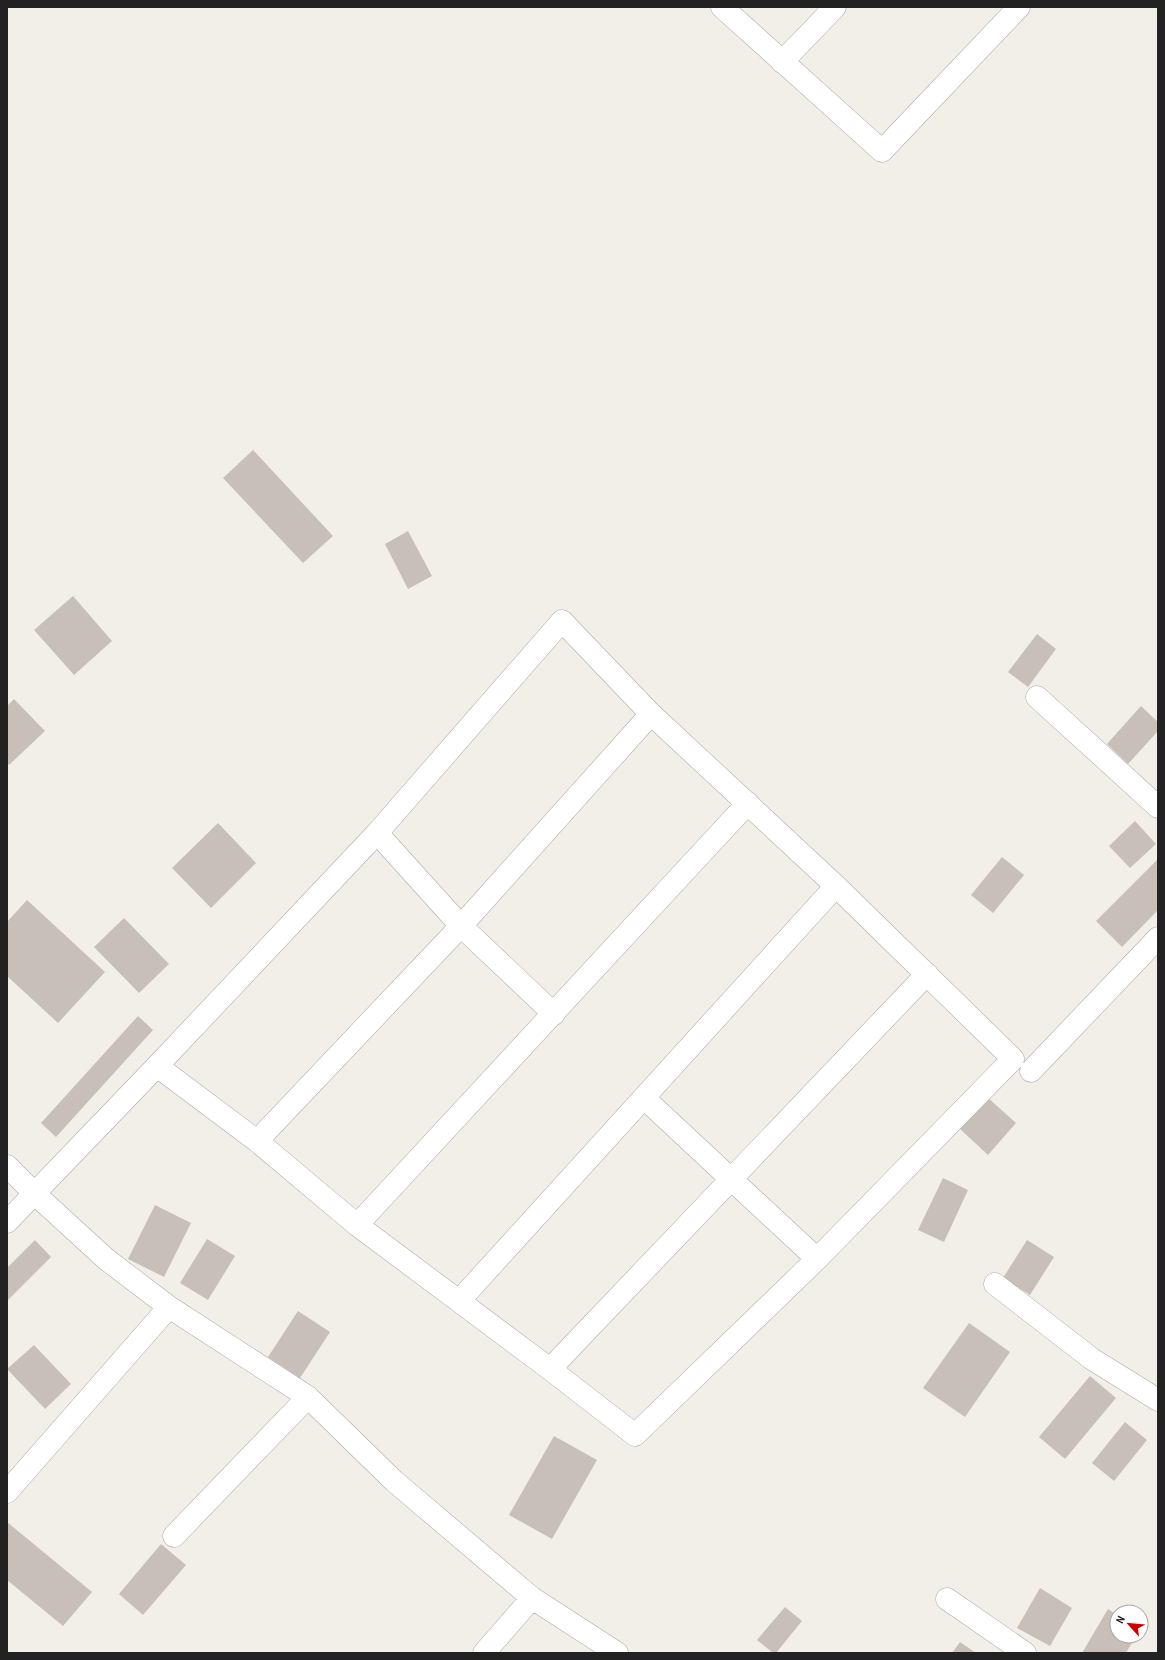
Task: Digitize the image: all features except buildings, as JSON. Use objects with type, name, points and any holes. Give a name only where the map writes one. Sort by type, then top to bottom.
[{"type":"street","points":[[722,7],[882,151],[1019,7]]},
{"type":"street","points":[[782,62],[835,7]]},
{"type":"street","points":[[7,1222],[157,1066],[377,832],[562,621],[651,714],[836,886],[1013,1059],[817,1259],[635,1435],[550,1369],[357,1225],[257,1141],[157,1066]]},
{"type":"street","points":[[1037,697],[1158,807]]},
{"type":"street","points":[[257,1141],[461,926],[651,714]]},
{"type":"street","points":[[357,1225],[748,803]]},
{"type":"street","points":[[377,832],[461,926],[554,1014]]},
{"type":"street","points":[[459,1301],[836,886]]},
{"type":"street","points":[[1031,1071],[1158,938]]},
{"type":"street","points":[[550,1369],[927,974]]},
{"type":"street","points":[[644,1098],[817,1259]]},
{"type":"street","points":[[7,1166],[35,1194],[106,1259],[169,1307],[308,1397],[394,1481],[532,1598],[617,1653]]},
{"type":"street","points":[[995,1284],[1092,1359],[1158,1400]]},
{"type":"street","points":[[7,1492],[169,1307]]},
{"type":"street","points":[[174,1536],[308,1397]]},
{"type":"street","points":[[484,1653],[532,1598]]},
{"type":"street","points":[[947,1599],[1026,1653]]}]
